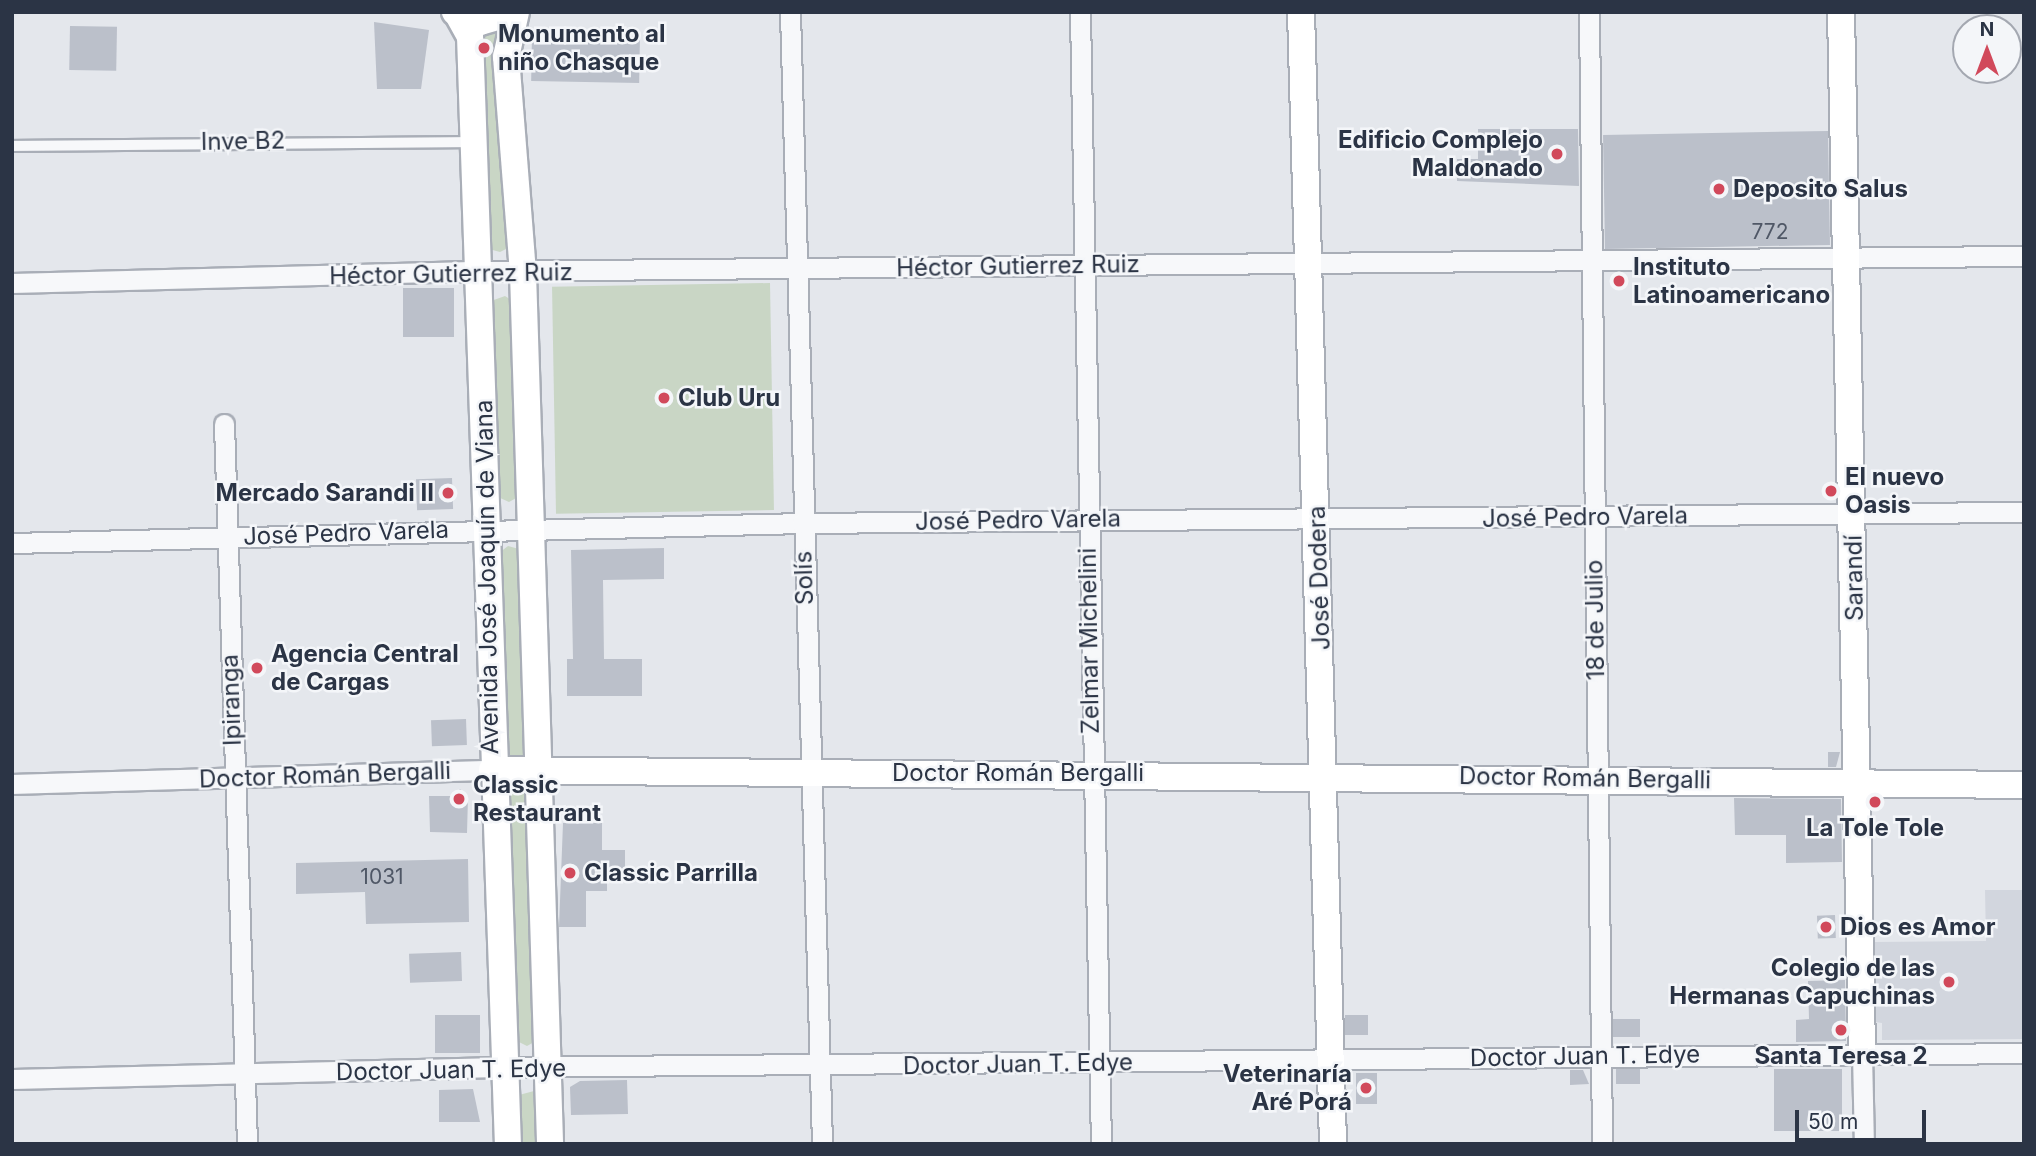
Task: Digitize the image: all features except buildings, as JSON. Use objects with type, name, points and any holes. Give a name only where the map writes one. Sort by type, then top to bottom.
[{"type":"street","points":[[456,13],[480,22],[515,12]]},
{"type":"street","name":"Avenida José Joaquín de Viana","points":[[515,12],[506,57],[523,273],[550,1144]]},
{"type":"street","name":"Solís","points":[[790,12],[794,270],[822,1144]]},
{"type":"street","name":"Zelmar Michelini","points":[[1080,12],[1091,774],[1101,1144]]},
{"type":"street","name":"José Dodera","points":[[1301,12],[1318,519],[1333,1144]]},
{"type":"street","name":"18 de Julio","points":[[1589,12],[1602,1144]]},
{"type":"street","name":"Sarandí","points":[[1841,12],[1864,1144]]},
{"type":"street","name":"Avenida José Joaquín de Viana","points":[[456,13],[470,36],[481,271],[492,770],[508,1144]]},
{"type":"street","name":"Héctor Gutierrez Ruiz","points":[[12,283],[481,271],[523,273],[1310,261],[2024,256]]},
{"type":"street","name":"Ipiranga","points":[[224,424],[247,1144]]},
{"type":"street","name":"José Pedro Varela","points":[[12,542],[802,523],[2024,512]]},
{"type":"street","name":"Doctor Román Bergalli","points":[[12,784],[492,770],[539,766],[812,772],[1325,773],[2024,785]]},
{"type":"street","name":"Doctor Juan T. Edye","points":[[12,1079],[506,1067],[820,1067],[1863,1052],[2024,1054]]},
{"type":"lane","name":"Inve B2","points":[[12,146],[474,142]]},
{"type":"shaded area","name":"Colegio de las Hermanas Capuchinas","points":[[1985,890],[2024,890],[2024,1039],[1882,1040],[1882,1023],[1875,1022],[1875,942],[1986,941]]},
{"type":"green space","points":[[479,33],[501,33],[510,247],[500,252],[489,249]]},
{"type":"green space","name":"Club Uru","points":[[770,283],[774,510],[556,514],[552,287]]},
{"type":"green space","points":[[505,296],[513,301],[518,497],[509,502],[498,497],[491,301]]},
{"type":"green space","points":[[508,546],[519,549],[530,758],[504,762],[499,553]]},
{"type":"green space","points":[[531,776],[536,1041],[527,1046],[515,1040],[508,777]]},
{"type":"green space","points":[[534,1091],[543,1144],[517,1144],[519,1095]]},
{"type":"place","name":"Monumento al niño Chasque","points":[[484,48]]},
{"type":"place","name":"Edificio Complejo Maldonado","points":[[1557,154]]},
{"type":"place","name":"Deposito Salus","points":[[1719,189]]},
{"type":"place","name":"Instituto Latinoamericano","points":[[1619,281]]},
{"type":"place","name":"Club Uru","points":[[664,398]]},
{"type":"place","name":"El nuevo Oasis","points":[[1831,491]]},
{"type":"place","name":"Mercado Sarandi II","points":[[448,493]]},
{"type":"place","name":"Agencia Central de Cargas","points":[[257,668]]},
{"type":"place","name":"Classic Restaurant","points":[[459,799]]},
{"type":"place","name":"La Tole Tole","points":[[1875,802]]},
{"type":"place","name":"Classic Parrilla","points":[[570,873]]},
{"type":"place","name":"Dios es Amor","points":[[1826,927]]},
{"type":"place","name":"Colegio de las Hermanas Capuchinas","points":[[1949,982]]},
{"type":"place","name":"Santa Teresa 2","points":[[1841,1030]]},
{"type":"place","name":"Veterinaría Aré Porá","points":[[1366,1088]]}]
